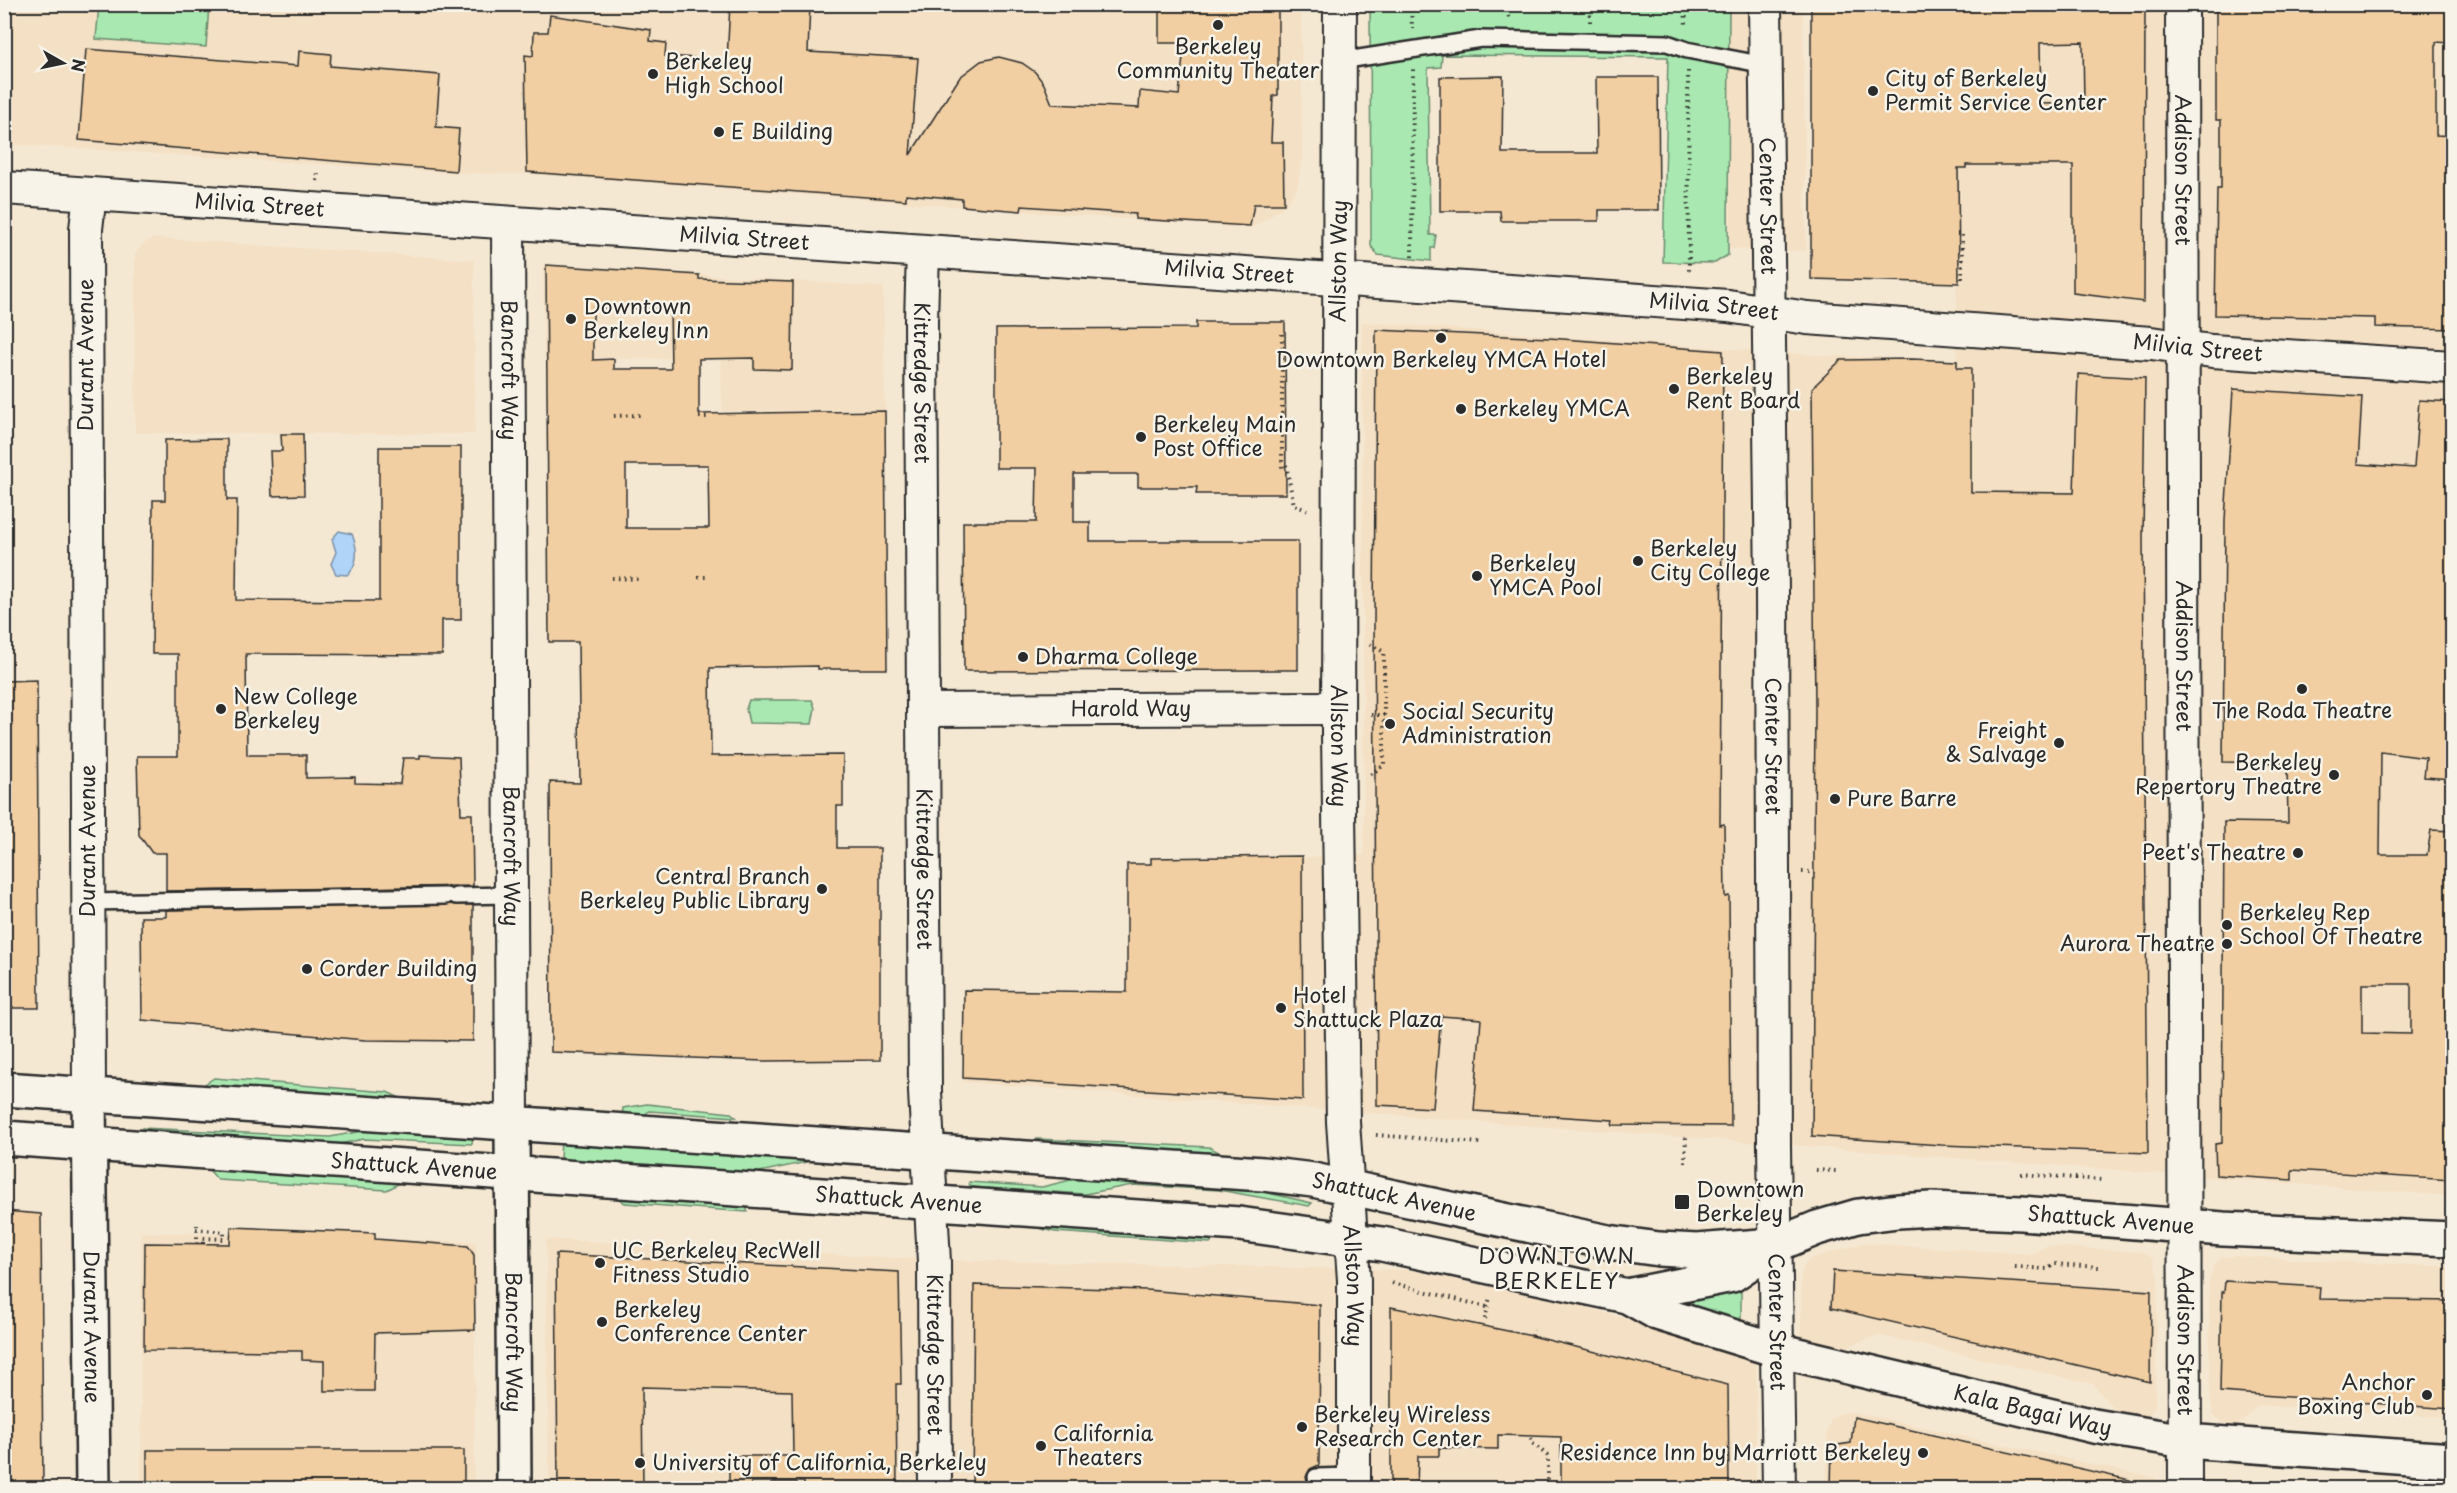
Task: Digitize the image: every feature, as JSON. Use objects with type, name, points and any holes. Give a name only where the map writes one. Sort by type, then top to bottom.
[{"type":"main road","name":"Shattuck Avenue","points":[[4,1089],[1263,1174],[1348,1187],[1542,1229],[1638,1247],[1697,1251],[1776,1245]]},
{"type":"main road","name":"Durant Avenue","points":[[89,1095],[93,1488]]},
{"type":"main road","name":"Bancroft Way","points":[[512,1123],[514,1488]]},
{"type":"main road","name":"Shattuck Avenue","points":[[4,1138],[1239,1224],[1382,1244],[1628,1296],[1731,1275],[1776,1245],[1817,1228],[1858,1216],[1931,1209],[2452,1239]]},
{"type":"main road","name":"Kala Bagai Way","points":[[1628,1296],[1657,1313],[1777,1350],[2094,1426],[2185,1441],[2452,1460]]},
{"type":"street","name":"Allston Way","points":[[1340,4],[1338,708],[1343,1122],[1354,1280],[1354,1482]]},
{"type":"street","name":"Center Street","points":[[1765,4],[1779,1488]]},
{"type":"street","name":"Addison Street","points":[[2182,4],[2185,1488]]},
{"type":"street","name":"Milvia Street","points":[[4,188],[1689,303],[1807,318],[2151,342],[2182,348],[2452,367]]},
{"type":"street","name":"Durant Avenue","points":[[89,1095],[86,229],[90,194]]},
{"type":"street","name":"Bancroft Way","points":[[508,223],[512,1123]]},
{"type":"street","name":"Kittredge Street","points":[[923,251],[921,321],[925,1080],[934,1262],[934,1488]]},
{"type":"street","name":"Harold Way","points":[[924,710],[1338,708]]},
{"type":"lane","points":[[1340,62],[1413,48],[1481,39],[1667,43],[1687,50],[1765,65]]},
{"type":"lane","points":[[88,902],[510,895]]},
{"type":"lane","points":[[1316,1477],[1354,1482]]},
{"type":"path","points":[[1412,4],[1412,285]]},
{"type":"path","points":[[1685,4],[1689,303]]},
{"type":"path","points":[[1957,234],[1962,234],[1962,283]]},
{"type":"path","points":[[1282,334],[1282,471]]},
{"type":"path","points":[[614,416],[640,415]]},
{"type":"path","points":[[699,417],[707,417]]},
{"type":"path","points":[[1286,465],[1294,505],[1307,510]]},
{"type":"path","points":[[698,577],[710,577]]},
{"type":"path","points":[[612,578],[641,579]]},
{"type":"path","points":[[1370,644],[1384,652],[1384,765],[1370,775]]},
{"type":"path","points":[[1371,715],[1384,715]]},
{"type":"path","points":[[1376,1135],[1480,1143]]},
{"type":"path","points":[[1685,1163],[1686,1135]]},
{"type":"path","points":[[1816,1170],[1836,1171]]},
{"type":"path","points":[[2021,1174],[2102,1180]]},
{"type":"path","points":[[196,1244],[196,1227],[224,1232],[224,1239],[203,1238],[203,1244]]},
{"type":"path","points":[[2015,1267],[2048,1269],[2055,1264],[2099,1267]]},
{"type":"path","points":[[1392,1283],[1487,1307]]},
{"type":"path","points":[[1485,1319],[1490,1293]]},
{"type":"path","points":[[1532,1336],[1533,1330]]},
{"type":"path","points":[[1532,1438],[1532,1443],[1548,1456],[1548,1488]]},
{"type":"path","points":[[1424,1488],[1425,1486],[1478,1488]]},
{"type":"shaded area","name":"Berkeley High School","points":[[4,5],[1301,5],[1302,159],[1297,189],[1285,206],[1254,227],[1243,228],[529,174],[456,173],[5,144]]},
{"type":"shaded area","points":[[1729,5],[1803,5],[1806,251],[1730,249]]},
{"type":"shaded area","points":[[1963,5],[2452,5],[2452,1196],[963,1082],[962,990],[1127,992],[1127,864],[1364,855],[1362,322],[1815,355],[1957,361],[1956,168]]},
{"type":"shaded area","points":[[154,238],[474,260],[475,434],[135,433],[135,254],[143,244]]},
{"type":"shaded area","points":[[543,264],[883,287],[885,410],[722,411],[721,358],[544,359]]},
{"type":"shaded area","points":[[141,1232],[476,1242],[474,1488],[141,1488]]},
{"type":"shaded area","points":[[546,1239],[934,1260],[1407,1270],[1579,1305],[1756,1358],[1756,1488],[549,1488]]},
{"type":"shaded area","points":[[1862,1243],[2033,1254],[2046,1246],[2143,1252],[2153,1258],[2158,1277],[2155,1407],[2149,1415],[2142,1417],[2118,1414],[2093,1384],[1878,1335],[1841,1349],[1801,1339],[1801,1273],[1805,1264],[1812,1258]]},
{"type":"shaded area","points":[[2222,1257],[2452,1267],[2452,1418],[2258,1405],[2241,1423],[2232,1426],[2221,1422],[2213,1414],[2210,1392],[2209,1281],[2214,1265]]},
{"type":"shaded area","name":"Residence Inn by Marriott Berkeley","points":[[1853,1412],[2156,1478],[2156,1488],[1827,1488],[1827,1431],[1831,1419],[1841,1413]]},
{"type":"green space","points":[[99,5],[209,5],[206,47],[96,39]]},
{"type":"green space","points":[[1370,5],[1729,5],[1728,255],[1715,263],[1663,262],[1668,57],[1442,55],[1441,67],[1428,68],[1430,235],[1436,235],[1434,248],[1431,248],[1431,261],[1378,255],[1371,246]]},
{"type":"green space","points":[[749,700],[812,700],[815,708],[812,724],[749,723],[746,709]]},
{"type":"green space","points":[[214,1078],[387,1092],[400,1098],[398,1104],[386,1098],[206,1088],[205,1084]]},
{"type":"green space","points":[[647,1104],[731,1113],[736,1117],[649,1111],[637,1122],[622,1116],[623,1108]]},
{"type":"green space","points":[[142,1128],[330,1137],[374,1129],[473,1136],[472,1144],[364,1139],[334,1145],[142,1132]]},
{"type":"green space","points":[[561,1139],[889,1164],[889,1166],[811,1161],[755,1173],[560,1160]]},
{"type":"green space","points":[[1037,1139],[1209,1147],[1230,1158],[1045,1146]]},
{"type":"green space","points":[[213,1167],[393,1175],[402,1182],[387,1190],[218,1180],[210,1171]]},
{"type":"green space","points":[[1083,1177],[1219,1186],[1264,1192],[1312,1203],[1309,1206],[1219,1190],[1132,1185],[1085,1194],[970,1187],[969,1182],[1042,1187]]},
{"type":"green space","points":[[613,1195],[747,1207],[747,1212],[625,1203]]},
{"type":"green space","points":[[1041,1224],[1210,1236],[1213,1240],[1210,1243],[1055,1232],[1041,1229]]},
{"type":"green space","points":[[1741,1291],[1741,1324],[1686,1304],[1688,1301]]},
{"type":"water","points":[[339,531],[352,534],[355,545],[354,566],[347,575],[336,574],[331,564],[336,552],[332,539]]},
{"type":"building","points":[[730,4],[810,4],[808,52],[918,58],[910,155],[960,77],[981,61],[999,57],[1022,63],[1035,72],[1044,84],[1052,104],[1139,108],[1140,91],[1179,95],[1184,47],[1182,43],[1159,43],[1159,4],[1278,4],[1278,95],[1273,96],[1271,142],[1283,142],[1284,204],[1254,204],[1250,226],[1135,219],[1136,214],[1022,206],[1021,211],[962,206],[962,199],[906,194],[906,200],[527,172],[525,55],[533,56],[534,32],[548,32],[550,15],[651,30],[650,41],[666,43],[665,56],[727,60]]},
{"type":"building","points":[[1811,4],[2145,4],[2144,302],[2073,293],[2073,165],[1966,165],[1966,168],[1958,168],[1959,283],[1811,279]],"holes":[[[2083,42],[2084,103],[2041,104],[2040,43]]]},
{"type":"building","points":[[2216,4],[2452,4],[2452,43],[2436,42],[2436,135],[2452,136],[2452,329],[2375,327],[2375,318],[2215,315],[2217,189],[2221,189],[2221,120],[2216,120]]},
{"type":"building","points":[[86,49],[298,66],[299,51],[331,54],[330,66],[440,75],[436,127],[459,129],[456,171],[79,140]]},
{"type":"building","points":[[1503,76],[1502,153],[1597,153],[1596,77],[1658,77],[1659,210],[1599,210],[1599,221],[1501,221],[1500,211],[1440,211],[1440,77]]},
{"type":"building","points":[[546,265],[699,275],[699,279],[793,282],[792,370],[754,369],[754,358],[699,359],[699,414],[885,411],[887,669],[818,669],[818,666],[710,668],[711,756],[843,755],[843,806],[837,806],[837,848],[880,848],[880,1060],[763,1061],[551,1052],[550,782],[580,783],[578,642],[549,642]],"holes":[[[593,308],[670,309],[671,369],[614,369],[614,359],[593,360]],[[626,465],[708,465],[709,528],[626,528]]]},
{"type":"building","points":[[1196,322],[1285,322],[1286,494],[1196,494],[1197,487],[1138,487],[1138,474],[1074,474],[1074,522],[1090,522],[1090,541],[1298,541],[1298,670],[964,671],[963,522],[1036,522],[1037,468],[996,468],[996,329],[1196,328]]},
{"type":"building","points":[[1376,330],[1549,338],[1723,351],[1720,825],[1724,824],[1725,897],[1729,896],[1731,1126],[1612,1125],[1613,1120],[1474,1111],[1481,1019],[1441,1016],[1433,1108],[1377,1105],[1374,623]]},
{"type":"building","points":[[1841,360],[1957,361],[1957,368],[1971,368],[1971,492],[2074,493],[2078,374],[2145,378],[2143,538],[2148,1153],[1941,1145],[1812,1136],[1815,708],[1812,388]]},
{"type":"building","points":[[2233,389],[2362,397],[2358,464],[2414,468],[2419,400],[2452,402],[2452,779],[2424,777],[2426,758],[2381,752],[2380,855],[2427,855],[2431,830],[2452,831],[2452,1180],[2292,1170],[2292,1180],[2216,1175],[2215,1144],[2222,1143],[2224,822],[2288,823],[2287,763],[2223,762],[2225,520]],"holes":[[[2362,984],[2411,984],[2411,1034],[2362,1033]]]},
{"type":"building","points":[[281,434],[303,434],[304,495],[272,496],[270,451],[282,451]]},
{"type":"building","points":[[227,439],[227,500],[237,500],[236,600],[379,601],[379,447],[461,447],[461,620],[442,620],[442,655],[246,654],[247,755],[306,755],[306,778],[355,777],[355,783],[400,784],[403,758],[420,758],[420,755],[459,757],[461,814],[472,814],[473,886],[166,891],[166,853],[152,853],[139,835],[137,756],[178,756],[178,654],[152,654],[153,500],[165,500],[165,440]]},
{"type":"building","points":[[37,680],[39,1008],[4,1008],[4,681]]},
{"type":"building","points":[[1302,856],[1303,1100],[963,1078],[964,990],[1127,992],[1127,864],[1151,864],[1151,858]]},
{"type":"building","name":"Corder Building","points":[[473,905],[473,1041],[365,1040],[142,1020],[141,917],[166,917],[166,910]]},
{"type":"building","points":[[4,1211],[41,1214],[43,1488],[4,1488]]},
{"type":"building","points":[[231,1227],[375,1233],[375,1239],[468,1246],[474,1255],[475,1330],[375,1333],[374,1391],[324,1391],[324,1361],[302,1360],[302,1351],[144,1350],[145,1243],[230,1244]]},
{"type":"building","points":[[556,1254],[899,1272],[901,1384],[896,1384],[897,1488],[804,1488],[804,1482],[751,1482],[751,1488],[729,1488],[729,1456],[793,1456],[792,1391],[642,1387],[643,1488],[558,1488]]},
{"type":"building","points":[[1833,1271],[2151,1291],[2150,1382],[1831,1308]]},
{"type":"building","points":[[2225,1281],[2320,1287],[2319,1299],[2452,1301],[2452,1409],[2220,1392],[2222,1292],[2224,1292]]},
{"type":"building","points":[[974,1285],[1147,1290],[1320,1305],[1319,1465],[1310,1469],[1306,1477],[1308,1483],[1316,1488],[972,1488]]},
{"type":"building","points":[[1391,1307],[1532,1336],[1728,1385],[1729,1488],[1561,1487],[1561,1437],[1498,1435],[1498,1449],[1439,1448],[1439,1456],[1418,1456],[1417,1488],[1391,1488]]},
{"type":"building","name":"Residence Inn by Marriott Berkeley","points":[[1854,1417],[2130,1480],[2129,1488],[1831,1488],[1832,1446],[1851,1443]]},
{"type":"building","points":[[147,1450],[464,1450],[464,1488],[147,1488]]},
{"type":"place","name":"Berkeley Community Theater","points":[[1218,25]]},
{"type":"place","name":"Berkeley High School","points":[[653,74]]},
{"type":"place","name":"City of Berkeley Permit Service Center","points":[[1873,91]]},
{"type":"place","name":"E Building","points":[[719,132]]},
{"type":"place","name":"Downtown Berkeley Inn","points":[[571,319]]},
{"type":"place","name":"Downtown Berkeley YMCA Hotel","points":[[1441,338]]},
{"type":"place","name":"Berkeley Rent Board","points":[[1674,389]]},
{"type":"place","name":"Berkeley YMCA","points":[[1461,409]]},
{"type":"place","name":"Berkeley Main Post Office","points":[[1141,437]]},
{"type":"place","name":"Berkeley City College","points":[[1638,561]]},
{"type":"place","name":"Berkeley YMCA Pool","points":[[1477,576]]},
{"type":"place","name":"Dharma College","points":[[1023,657]]},
{"type":"place","name":"The Roda Theatre","points":[[2302,689]]},
{"type":"place","name":"New College Berkeley","points":[[221,709]]},
{"type":"place","name":"Social Security Administration","points":[[1390,724]]},
{"type":"place","name":"Freight & Salvage","points":[[2059,743]]},
{"type":"place","name":"Berkeley Repertory Theatre","points":[[2334,775]]},
{"type":"place","name":"Pure Barre","points":[[1835,799]]},
{"type":"place","name":"Peet's Theatre","points":[[2298,853]]},
{"type":"place","name":"Central Branch Berkeley Public Library","points":[[822,889]]},
{"type":"place","name":"Berkeley Rep School Of Theatre","points":[[2227,925]]},
{"type":"place","name":"Aurora Theatre","points":[[2227,944]]},
{"type":"place","name":"Corder Building","points":[[307,969]]},
{"type":"place","name":"Hotel Shattuck Plaza","points":[[1281,1008]]},
{"type":"place","name":"Downtown Berkeley","points":[[1682,1202]]},
{"type":"place","name":"UC Berkeley RecWell Fitness Studio","points":[[600,1263]]},
{"type":"place","name":"Berkeley Conference Center","points":[[602,1322]]},
{"type":"place","name":"Anchor Boxing Club","points":[[2427,1395]]},
{"type":"place","name":"Berkeley Wireless Research Center","points":[[1302,1427]]},
{"type":"place","name":"California Theaters","points":[[1041,1446]]},
{"type":"place","name":"Residence Inn by Marriott Berkeley","points":[[1923,1453]]},
{"type":"place","name":"University of California, Berkeley","points":[[640,1463]]},
{"type":"district","name":"DOWNTOWN BERKELEY","points":[[1557,1268]]}]
